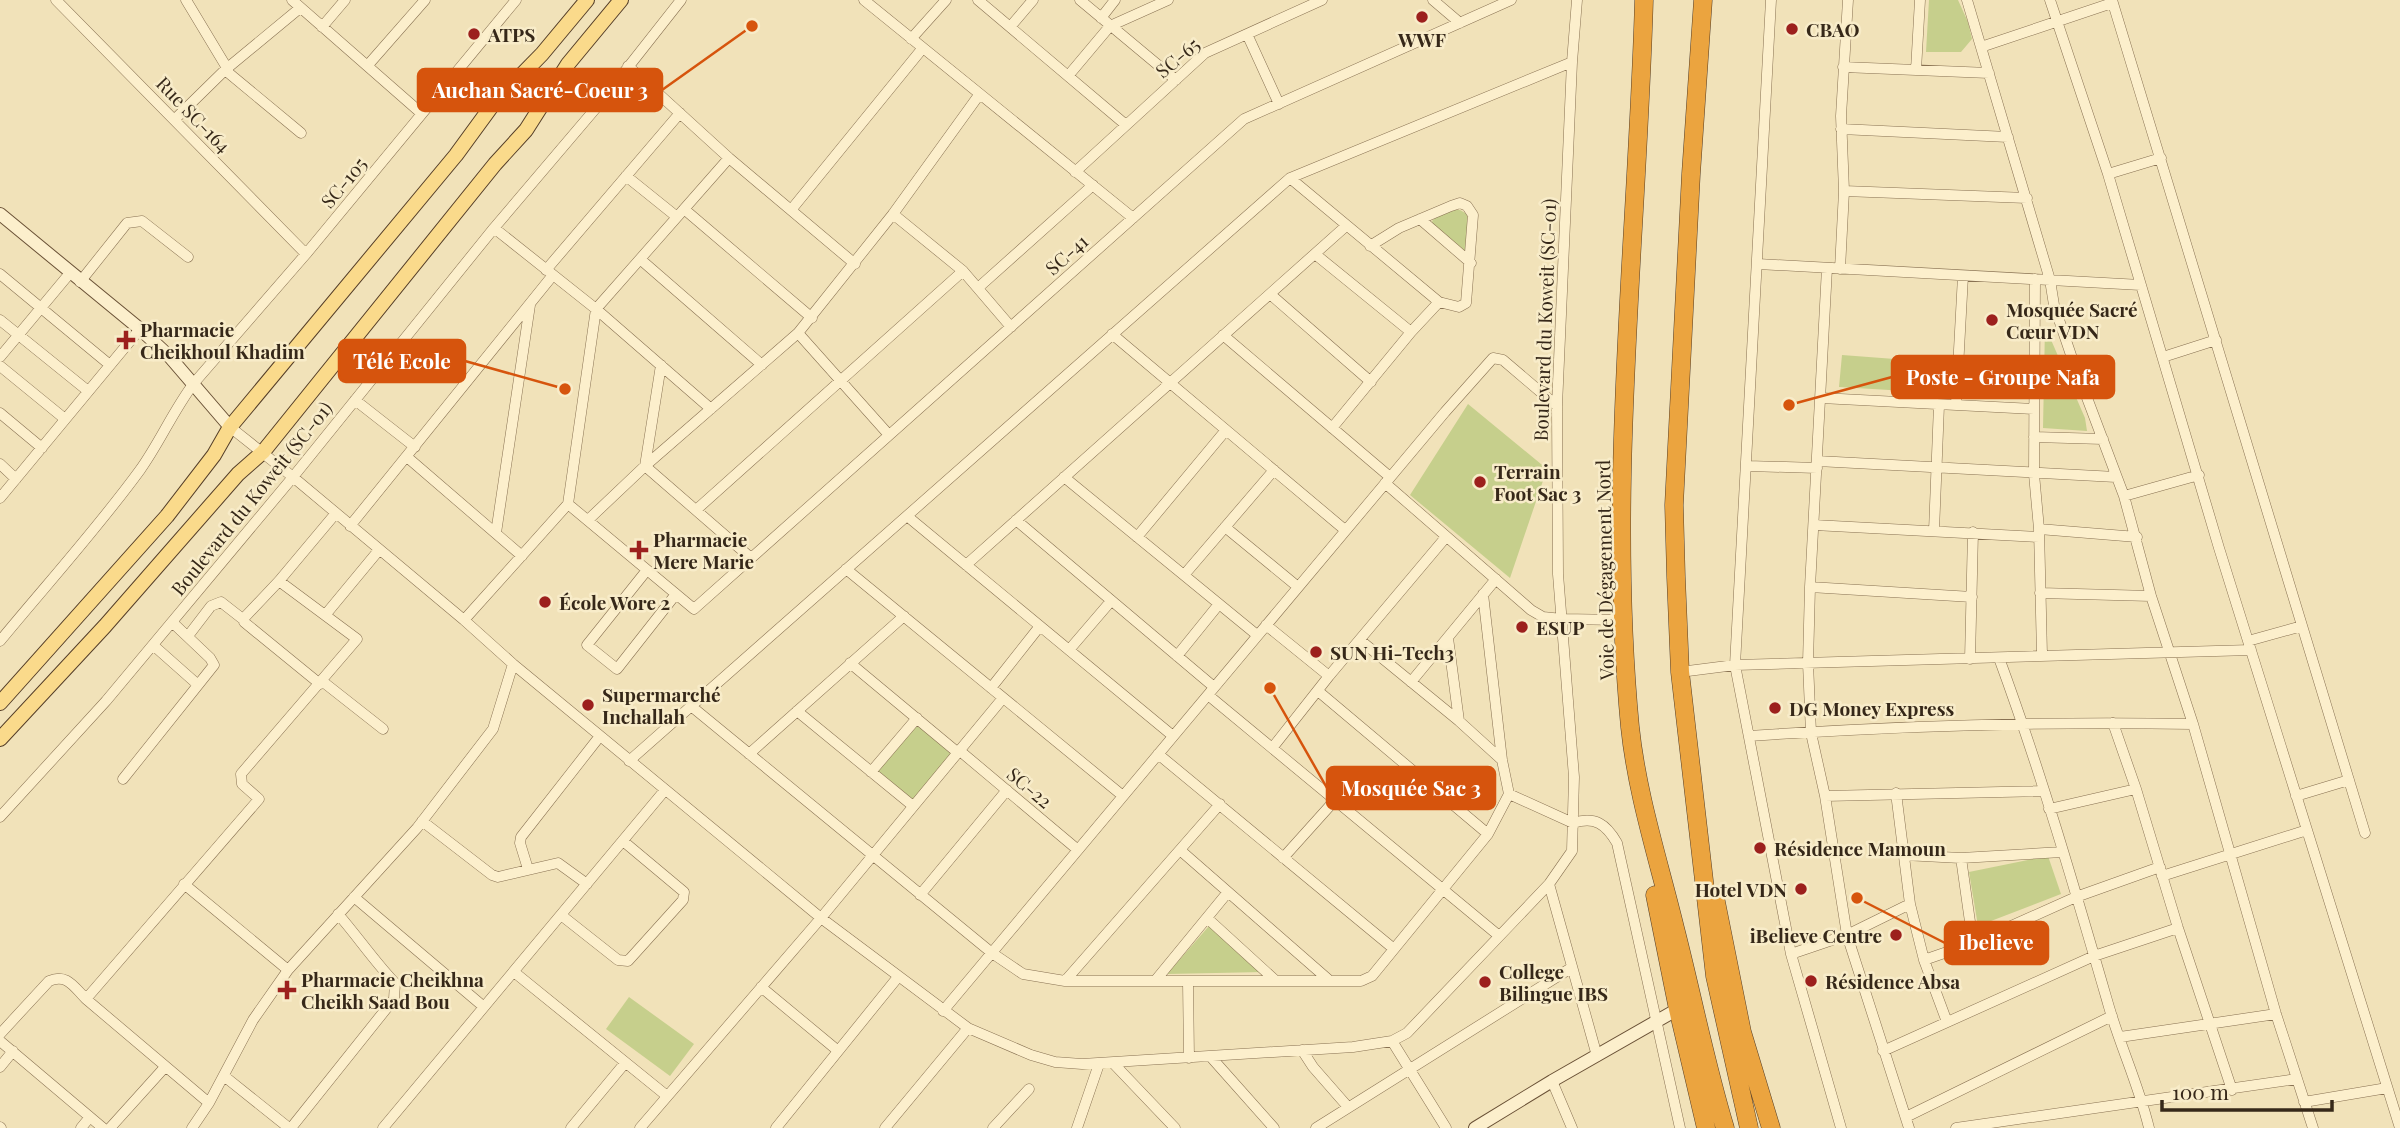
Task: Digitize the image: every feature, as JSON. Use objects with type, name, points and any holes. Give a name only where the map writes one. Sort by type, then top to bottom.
[{"type":"highway","name":"Voie de Dégagement Nord","points":[[1644,0],[1620,506],[1623,620],[1630,729],[1642,795],[1723,1123]]},
{"type":"highway","points":[[1703,0],[1674,505],[1680,672],[1715,976],[1747,1122]]},
{"type":"highway","points":[[1642,795],[1646,845],[1678,1009],[1706,1128]]},
{"type":"highway","points":[[1700,840],[1718,909],[1742,1032],[1771,1128]]},
{"type":"main road","points":[[0,703],[167,516],[214,455],[230,428],[456,155],[494,103],[542,54],[587,0]]},
{"type":"main road","points":[[0,739],[105,626],[238,474],[263,452],[495,164],[526,130],[568,64],[621,0]]},
{"type":"street","name":"Rue SC-164","points":[[56,0],[306,254]]},
{"type":"street","points":[[292,0],[421,113]]},
{"type":"street","points":[[322,27],[345,0]]},
{"type":"street","points":[[368,65],[425,0]]},
{"type":"street","name":"SC-105","points":[[0,641],[127,488],[194,383],[306,254],[515,0]]},
{"type":"street","name":"Boulevard du Koweit (SC-01)","points":[[0,817],[106,701],[153,645],[494,228],[556,157],[681,0]]},
{"type":"street","points":[[864,0],[1133,218]]},
{"type":"street","points":[[911,39],[946,0]]},
{"type":"street","points":[[978,0],[1126,125]]},
{"type":"street","points":[[1010,27],[1034,0]]},
{"type":"street","points":[[1080,0],[1175,80]]},
{"type":"street","points":[[1101,18],[1115,0]]},
{"type":"street","points":[[1068,76],[1110,26],[1168,0]]},
{"type":"street","name":"SC-65","points":[[1075,172],[1205,52],[1322,0]]},
{"type":"street","points":[[1433,0],[1460,23]]},
{"type":"street","name":"SC-41","points":[[676,594],[694,609],[1244,119],[1511,0]]},
{"type":"street","name":"Boulevard du Koweit (SC-01)","points":[[1549,884],[1572,851],[1573,823],[1574,777],[1558,574],[1557,406],[1577,0]]},
{"type":"street","points":[[1772,0],[1735,665],[1791,954],[1841,1128]]},
{"type":"street","points":[[1840,269],[1844,191],[1841,129],[1848,0]]},
{"type":"street","points":[[1916,70],[1920,0]]},
{"type":"street","points":[[1967,0],[2027,198],[2050,280],[2054,305],[2137,537],[2151,596],[2193,724],[2276,1014],[2313,1128]]},
{"type":"street","points":[[2050,0],[2108,174],[2250,646],[2400,1128]]},
{"type":"street","points":[[190,1],[226,69],[301,133]]},
{"type":"street","points":[[1981,47],[2112,1],[2365,833]]},
{"type":"street","points":[[174,119],[226,69],[300,8]]},
{"type":"street","points":[[1247,34],[1279,104]]},
{"type":"street","points":[[792,210],[922,49]]},
{"type":"street","points":[[629,761],[1290,178],[1572,62]]},
{"type":"street","points":[[628,66],[729,158],[855,264]]},
{"type":"street","points":[[1843,67],[1989,73]]},
{"type":"street","points":[[588,520],[812,318],[893,214],[979,95]]},
{"type":"street","points":[[350,526],[530,304],[550,272],[626,176],[680,113]]},
{"type":"street","points":[[1841,129],[2008,137]]},
{"type":"street","points":[[464,620],[568,504],[596,309],[729,158]]},
{"type":"street","points":[[2108,174],[2161,158]]},
{"type":"street","points":[[626,176],[681,213],[812,318]]},
{"type":"street","points":[[1290,178],[1370,246],[1439,302],[1459,307],[1466,303],[1473,215],[1468,206],[1456,204],[1388,234],[1370,246]]},
{"type":"street","points":[[979,287],[1093,186]]},
{"type":"street","points":[[1844,191],[2027,198]]},
{"type":"street","points":[[0,214],[140,329],[194,383],[230,428],[293,477],[629,761],[821,918],[943,1011],[968,1028],[1015,1049],[1055,1062],[1099,1064],[1353,1047],[1392,1041],[1402,1037],[1425,1016],[1549,884]]},
{"type":"street","points":[[893,214],[963,271],[1011,327]]},
{"type":"street","points":[[1420,219],[1471,263]]},
{"type":"street","points":[[80,282],[127,223],[134,220],[142,221],[188,257]]},
{"type":"street","points":[[966,565],[1346,226]]},
{"type":"street","points":[[494,228],[596,309],[711,409]]},
{"type":"street","points":[[1315,254],[1411,332]]},
{"type":"street","points":[[640,259],[762,365]]},
{"type":"street","points":[[1758,264],[2141,285]]},
{"type":"street","points":[[1827,268],[1810,587],[1808,663],[1811,733],[1825,796],[1847,935],[1909,1128]]},
{"type":"street","points":[[696,510],[963,271]]},
{"type":"street","points":[[0,357],[70,273]]},
{"type":"street","points":[[0,274],[110,366]]},
{"type":"street","points":[[1956,405],[1964,276]]},
{"type":"street","points":[[2035,279],[2034,474],[2039,533],[2042,655]]},
{"type":"street","points":[[1270,294],[1371,382]]},
{"type":"street","points":[[1332,428],[1439,302]]},
{"type":"street","points":[[496,533],[530,304]]},
{"type":"street","points":[[0,320],[88,391]]},
{"type":"street","points":[[0,498],[140,329]]},
{"type":"street","points":[[798,333],[889,435]]},
{"type":"street","points":[[1112,334],[1345,530]]},
{"type":"street","points":[[1223,335],[1332,428],[1446,537],[1531,610],[1543,617],[1562,620],[1623,620]]},
{"type":"street","points":[[2163,357],[2216,340]]},
{"type":"street","points":[[943,1011],[1387,480],[1493,358],[1503,360],[1557,406]]},
{"type":"street","points":[[645,466],[661,365]]},
{"type":"street","points":[[0,366],[65,419]]},
{"type":"street","points":[[1821,398],[2034,410]]},
{"type":"street","points":[[355,400],[415,447]]},
{"type":"street","points":[[1934,531],[1939,405]]},
{"type":"street","points":[[0,413],[42,448]]},
{"type":"street","points":[[1136,537],[1226,430]]},
{"type":"street","points":[[2034,437],[2103,439]]},
{"type":"street","points":[[408,457],[522,556]]},
{"type":"street","points":[[0,464],[16,478]]},
{"type":"street","points":[[1748,466],[1817,465],[2116,477]]},
{"type":"street","points":[[645,466],[751,558]]},
{"type":"street","points":[[1184,575],[1274,470]]},
{"type":"street","points":[[2124,496],[2199,475]]},
{"type":"street","points":[[1064,477],[1257,635]]},
{"type":"street","points":[[568,504],[647,569],[676,594],[617,669],[587,646],[647,569]]},
{"type":"street","points":[[244,620],[335,513]]},
{"type":"street","points":[[907,516],[1173,736]]},
{"type":"street","points":[[1016,520],[1177,656],[1273,747],[1499,935]]},
{"type":"street","points":[[1814,525],[2137,537]]},
{"type":"street","points":[[1225,527],[1298,587]]},
{"type":"street","points":[[1970,659],[1973,532]]},
{"type":"street","points":[[1273,747],[1446,537]]},
{"type":"street","points":[[326,614],[379,550]]},
{"type":"street","points":[[846,569],[1123,796]]},
{"type":"street","points":[[1411,682],[1496,579]]},
{"type":"street","points":[[86,999],[259,799],[242,784],[241,774],[357,639],[279,581]]},
{"type":"street","points":[[1810,587],[1972,597]]},
{"type":"street","points":[[2040,593],[2151,596]]},
{"type":"street","points":[[691,706],[920,895],[1024,975],[1065,981],[1367,980],[1488,834],[1509,794],[1502,760],[1483,594]]},
{"type":"street","points":[[1069,650],[1111,601]]},
{"type":"street","points":[[188,636],[211,606],[221,602],[383,729]]},
{"type":"street","points":[[1177,656],[1219,604]]},
{"type":"street","points":[[749,754],[904,616]]},
{"type":"street","points":[[123,779],[214,665],[172,622]]},
{"type":"street","points":[[1266,625],[1329,676]]},
{"type":"street","points":[[991,688],[1040,626]]},
{"type":"street","points":[[1680,672],[1735,665],[2170,652],[2250,646],[2302,626]]},
{"type":"street","points":[[1448,638],[1459,721]]},
{"type":"street","points":[[1360,640],[1502,760]]},
{"type":"street","points":[[153,645],[197,684]]},
{"type":"street","points":[[1999,658],[2024,725],[2112,1016],[2143,1101],[2149,1128]]},
{"type":"street","name":"SC-22","points":[[850,663],[1078,850]]},
{"type":"street","points":[[192,1128],[209,1104],[253,1020],[288,970],[422,821],[493,729],[513,664]]},
{"type":"street","points":[[1318,691],[1488,834]]},
{"type":"street","points":[[640,1128],[821,918],[1003,698]]},
{"type":"street","points":[[797,710],[913,806]]},
{"type":"street","points":[[871,772],[917,718]]},
{"type":"street","points":[[2113,723],[2232,1090]]},
{"type":"street","points":[[1749,736],[2024,725],[2193,724]]},
{"type":"street","points":[[528,869],[520,843],[521,837],[600,736]]},
{"type":"street","points":[[1158,754],[1394,949]]},
{"type":"street","points":[[2297,796],[2349,780]]},
{"type":"street","points":[[2049,808],[2136,789]]},
{"type":"street","points":[[388,1126],[665,790]]},
{"type":"street","points":[[920,895],[1007,790]]},
{"type":"street","points":[[1825,796],[2044,791]]},
{"type":"street","points":[[1896,793],[1910,904],[1924,960],[1947,1022]]},
{"type":"street","points":[[1509,794],[1573,823],[1595,820],[1609,830],[1617,843],[1681,1128]]},
{"type":"street","points":[[1283,858],[1336,799]]},
{"type":"street","points":[[1065,981],[1220,804]]},
{"type":"street","points":[[422,821],[492,875],[498,877],[553,863],[562,864],[587,884]]},
{"type":"street","points":[[1924,960],[1973,943],[2076,897],[2307,830]]},
{"type":"street","points":[[561,915],[618,960],[628,961],[682,900],[684,892],[623,841]]},
{"type":"street","points":[[1180,850],[1330,981]]},
{"type":"street","points":[[1904,855],[1961,858],[2062,852]]},
{"type":"street","points":[[1961,858],[1973,943]]},
{"type":"street","points":[[184,884],[288,970]]},
{"type":"street","points":[[1549,884],[1597,1056]]},
{"type":"street","points":[[1155,981],[1228,892]]},
{"type":"street","points":[[354,897],[484,1007]]},
{"type":"street","points":[[1791,954],[1847,935],[1910,904]]},
{"type":"street","points":[[224,1076],[290,1128],[394,999],[395,983],[374,962],[363,942],[338,914]]},
{"type":"street","points":[[1207,918],[1276,981]]},
{"type":"street","points":[[1883,1051],[2094,956],[2178,928]]},
{"type":"street","points":[[1316,1128],[1572,968]]},
{"type":"street","points":[[514,972],[667,1096]]},
{"type":"street","points":[[0,1034],[49,981],[58,977],[67,979],[86,999],[209,1104]]},
{"type":"street","points":[[776,1128],[898,977]]},
{"type":"street","points":[[1188,981],[1189,1058]]},
{"type":"street","points":[[761,987],[837,1050]]},
{"type":"street","points":[[1475,1128],[1678,1009]]},
{"type":"street","points":[[2120,1037],[2276,1014]]},
{"type":"street","points":[[1906,1117],[2112,1016]]},
{"type":"street","points":[[885,1128],[968,1028]]},
{"type":"street","points":[[0,1041],[103,1128]]},
{"type":"street","points":[[1392,1041],[1446,1128]]},
{"type":"street","points":[[1302,1050],[1313,1067],[1349,1107]]},
{"type":"street","points":[[0,1067],[13,1052]]},
{"type":"street","points":[[1210,1056],[1274,1128]]},
{"type":"street","points":[[571,1128],[625,1063]]},
{"type":"street","points":[[1113,1063],[1175,1128]]},
{"type":"street","points":[[1077,1128],[1099,1064]]},
{"type":"street","points":[[110,1128],[165,1067]]},
{"type":"street","points":[[1956,1128],[2297,1079]]},
{"type":"street","points":[[1552,1081],[1572,1128]]},
{"type":"street","points":[[2304,1102],[2388,1088]]},
{"type":"street","points":[[993,1128],[1029,1089]]},
{"type":"street","points":[[81,1128],[90,1117]]},
{"type":"green space","points":[[1929,0],[1958,0],[1972,39],[1961,52],[1926,52]]},
{"type":"green space","points":[[1453,210],[1467,214],[1470,225],[1465,251],[1432,221],[1437,216]]},
{"type":"green space","points":[[2045,326],[2085,418],[2087,431],[2043,428]]},
{"type":"green space","points":[[1842,355],[1908,360],[1906,391],[1839,387]]},
{"type":"green space","name":"Terrain Foot Sac 3","points":[[1468,404],[1547,469],[1510,578],[1410,495]]},
{"type":"green space","points":[[914,721],[953,755],[913,801],[873,767]]},
{"type":"green space","points":[[2048,856],[2061,894],[1978,926],[1969,872]]},
{"type":"green space","points":[[1209,926],[1264,972],[1167,974]]},
{"type":"green space","points":[[629,997],[694,1044],[670,1076],[606,1029]]},
{"type":"place","name":"WWF","points":[[1422,17]]},
{"type":"place","name":"Auchan Sacré-Coeur 3","points":[[752,26]]},
{"type":"place","name":"CBAO","points":[[1792,29]]},
{"type":"place","name":"ATPS","points":[[474,34]]},
{"type":"place","name":"Mosquée Sacré Cœur VDN","points":[[1992,320]]},
{"type":"place","name":"Pharmacie Cheikhoul Khadim","points":[[126,340]]},
{"type":"place","name":"Télé Ecole","points":[[565,389]]},
{"type":"place","name":"Poste - Groupe Nafa","points":[[1789,405]]},
{"type":"place","name":"Terrain Foot Sac 3","points":[[1480,482]]},
{"type":"place","name":"Pharmacie Mere Marie","points":[[639,550]]},
{"type":"place","name":"École Wore 2","points":[[545,602]]},
{"type":"place","name":"ESUP","points":[[1522,627]]},
{"type":"place","name":"SUN Hi-Tech3","points":[[1316,652]]},
{"type":"place","name":"Mosquée Sac 3","points":[[1270,688]]},
{"type":"place","name":"Supermarché Inchallah","points":[[588,705]]},
{"type":"place","name":"DG Money Express","points":[[1775,708]]},
{"type":"place","name":"Résidence Mamoun","points":[[1760,848]]},
{"type":"place","name":"Hotel VDN","points":[[1801,889]]},
{"type":"place","name":"Ibelieve","points":[[1857,898]]},
{"type":"place","name":"iBelieve Centre","points":[[1896,935]]},
{"type":"place","name":"Résidence Absa","points":[[1811,981]]},
{"type":"place","name":"College Bilingue IBS","points":[[1485,982]]},
{"type":"place","name":"Pharmacie Cheikhna Cheikh Saad Bou","points":[[287,990]]}]
